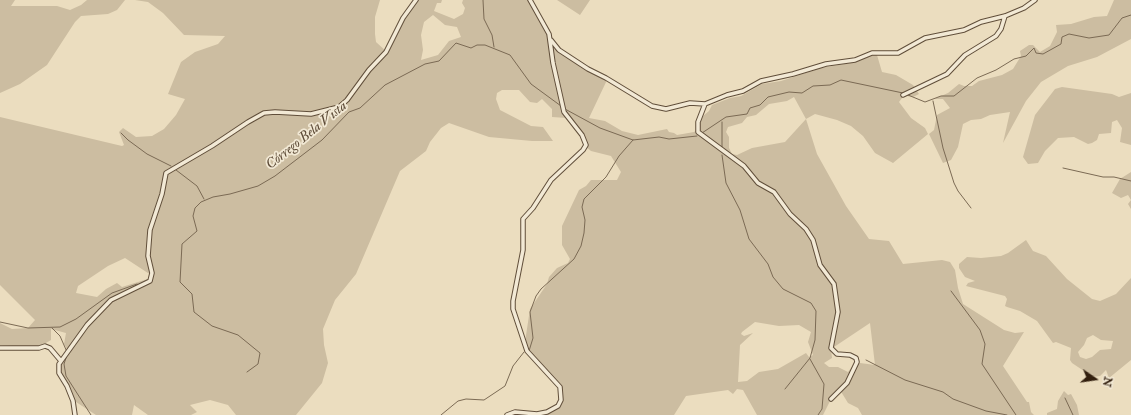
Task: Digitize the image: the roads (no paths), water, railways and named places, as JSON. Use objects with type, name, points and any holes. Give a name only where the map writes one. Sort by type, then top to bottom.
[{"type":"street","points":[[75,415],[73,401],[68,386],[59,373],[59,364],[87,325],[111,300],[150,281],[152,273],[148,256],[150,230],[162,194],[166,173],[264,113],[275,112],[311,114],[339,107],[347,100],[364,75],[386,52],[403,18],[416,0]]},
{"type":"street","points":[[530,0],[543,22],[551,40],[557,48],[579,64],[606,78],[656,108],[666,109],[690,103],[705,104],[727,95],[743,91],[761,81],[835,62],[855,60],[872,53],[898,53],[925,38],[964,30],[981,22],[1005,16],[1029,5],[1036,0]]},
{"type":"street","points":[[903,95],[947,74],[965,55],[996,36],[1002,28],[1005,16]]},
{"type":"street","points":[[507,415],[515,412],[537,414],[547,412],[558,406],[562,394],[556,381],[527,351],[520,333],[512,301],[523,250],[524,219],[551,180],[583,150],[586,145],[582,136],[564,112],[553,63],[551,40]]},
{"type":"street","points":[[705,104],[698,122],[698,132],[744,166],[758,183],[774,192],[790,214],[806,229],[813,240],[816,256],[820,266],[834,284],[838,312],[832,348],[837,354],[850,355],[856,358],[857,362],[847,383],[831,399]]},
{"type":"street","points":[[0,348],[39,348],[45,346],[50,348],[61,360]]},
{"type":"waterway","points":[[483,0],[484,19],[492,35],[494,47]]},
{"type":"waterway","name":"Córrego Bela Vista","points":[[908,95],[925,102],[941,96],[954,96],[977,78],[996,70],[1014,59],[1026,56],[1034,48],[1036,53],[1043,54],[1061,44],[1062,37],[1069,34],[1089,38],[1109,35],[1122,18],[1131,15]]},
{"type":"waterway","name":"Córrego Bela Vista","points":[[247,372],[258,364],[260,353],[238,335],[212,326],[194,312],[192,294],[180,282],[182,244],[197,231],[193,216],[195,208],[201,202],[213,197],[258,186],[275,176],[322,140],[349,112],[360,108],[385,85],[425,64],[439,61],[456,43],[471,48],[477,45],[485,45],[510,55],[531,84],[561,106]]},
{"type":"waterway","name":"Córrego Bela Vista","points":[[702,133],[726,117],[747,114],[750,108],[760,105],[768,97],[789,92],[802,93],[813,86],[830,85],[841,80],[903,93]]},
{"type":"waterway","points":[[933,101],[943,148],[954,183],[971,208]]},
{"type":"waterway","name":"Córrego Bela Vista","points":[[565,109],[600,128],[633,140],[659,137],[669,139],[697,136]]},
{"type":"waterway","points":[[722,122],[722,149]]},
{"type":"waterway","points":[[121,133],[147,154],[171,166]]},
{"type":"waterway","points":[[529,351],[533,338],[530,312],[536,296],[541,289],[574,259],[581,246],[584,233],[585,220],[582,207],[584,199],[606,177],[619,156],[633,140]]},
{"type":"waterway","points":[[722,155],[726,183],[740,210],[749,239],[768,264],[773,277],[783,289],[811,303],[816,311],[815,340],[810,358],[785,389]]},
{"type":"waterway","points":[[1063,168],[1103,177],[1114,177],[1131,181]]},
{"type":"waterway","points":[[176,170],[197,186],[204,199]]},
{"type":"waterway","points":[[0,322],[28,328],[60,327],[76,319],[112,293],[137,284]]},
{"type":"waterway","points":[[951,291],[980,330],[985,344],[982,364],[1016,415]]},
{"type":"waterway","points":[[52,328],[60,336],[67,352]]},
{"type":"waterway","points":[[441,415],[458,401],[466,399],[484,400],[505,386],[513,366],[524,352]]},
{"type":"waterway","points":[[67,355],[64,364],[66,376],[91,415]]},
{"type":"waterway","points":[[810,359],[824,384],[822,409],[818,415]]},
{"type":"waterway","points":[[866,360],[905,380],[943,392],[953,399],[986,411],[1007,415]]},
{"type":"waterway","points":[[1065,398],[1073,415]]}]
